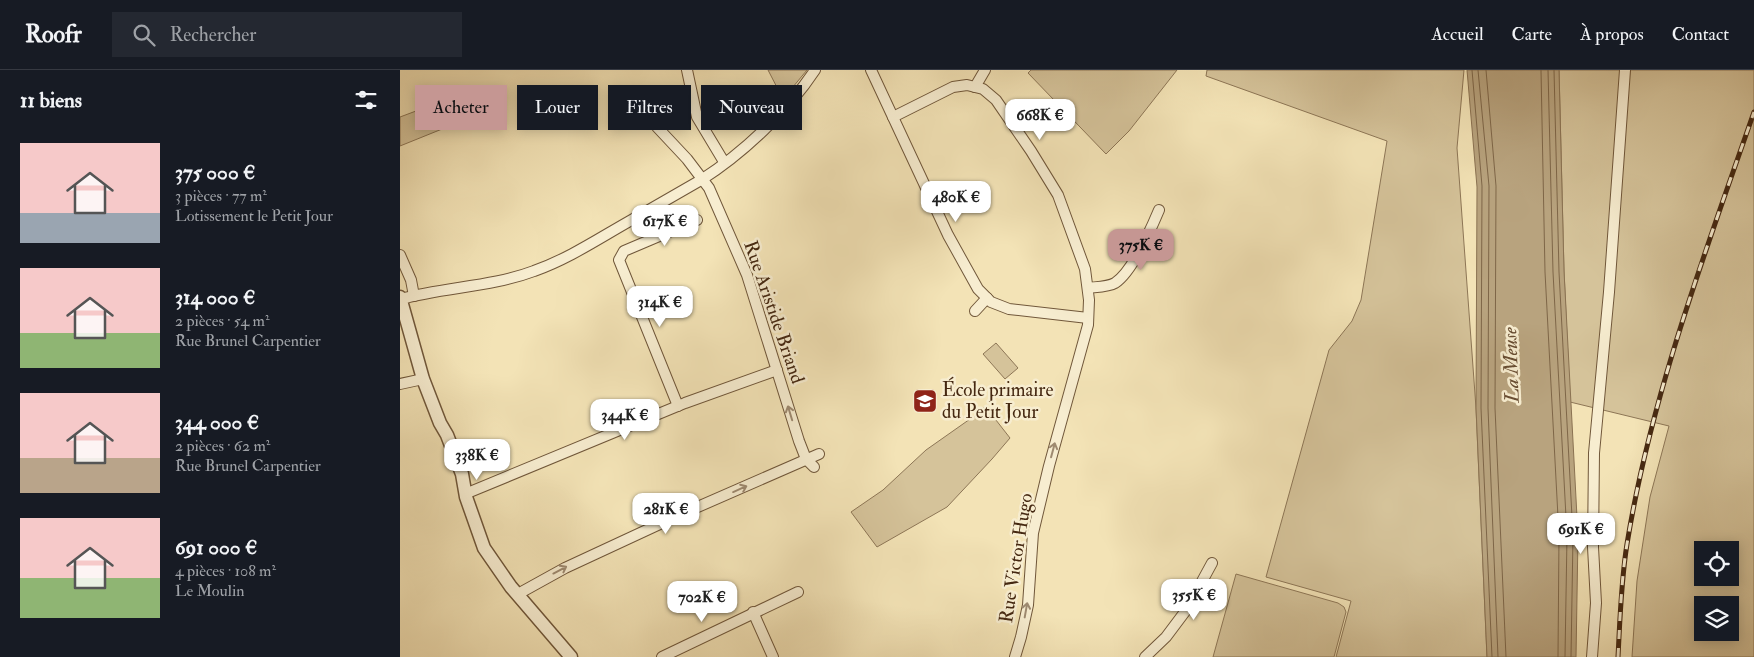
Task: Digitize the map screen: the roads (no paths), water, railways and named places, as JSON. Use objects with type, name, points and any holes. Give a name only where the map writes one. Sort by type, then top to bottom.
[{"type":"street","points":[[686,70],[697,116],[724,162]]},
{"type":"street","points":[[571,657],[518,594],[484,548],[465,494],[462,474],[423,378],[400,298],[492,282],[533,272],[561,260],[702,179],[754,139],[787,106],[816,70]]},
{"type":"street","points":[[871,70],[948,235],[978,290],[991,302],[1009,309],[1088,318]]},
{"type":"street","points":[[893,117],[953,87],[975,87],[986,70]]},
{"type":"street","points":[[1592,657],[1596,603],[1593,547],[1594,454],[1609,292],[1625,70]]},
{"type":"street","name":"Rue Victor Hugo","points":[[975,87],[983,89],[996,100],[1058,195],[1085,269],[1089,300],[1085,336],[1049,466],[1033,533],[1028,605],[1015,657]]},
{"type":"street","name":"Rue Aristide Briand","points":[[659,130],[687,159],[709,188],[747,275],[806,460]]},
{"type":"street","points":[[1088,288],[1114,284],[1127,271],[1159,210]]},
{"type":"street","points":[[678,406],[619,260],[624,251],[697,220]]},
{"type":"street","points":[[400,255],[411,280],[414,296]]},
{"type":"street","points":[[975,311],[987,298]]},
{"type":"street","points":[[465,494],[678,406],[777,370]]},
{"type":"street","points":[[400,384],[423,378]]},
{"type":"street","points":[[518,594],[565,568],[819,454]]},
{"type":"street","points":[[806,460],[814,467]]},
{"type":"street","points":[[1145,657],[1166,637],[1187,610],[1212,563]]},
{"type":"street","points":[[662,657],[798,592]]},
{"type":"street","points":[[753,612],[773,657]]},
{"type":"water","name":"La Meuse","points":[[1467,70],[1559,70],[1564,271],[1578,536],[1576,657],[1487,657],[1476,408],[1477,187]]},
{"type":"railway","points":[[1618,657],[1621,600],[1627,544],[1650,434],[1681,325],[1754,112]]},
{"type":"place","name":"École primaire du Petit Jour","points":[[925,401]]}]
